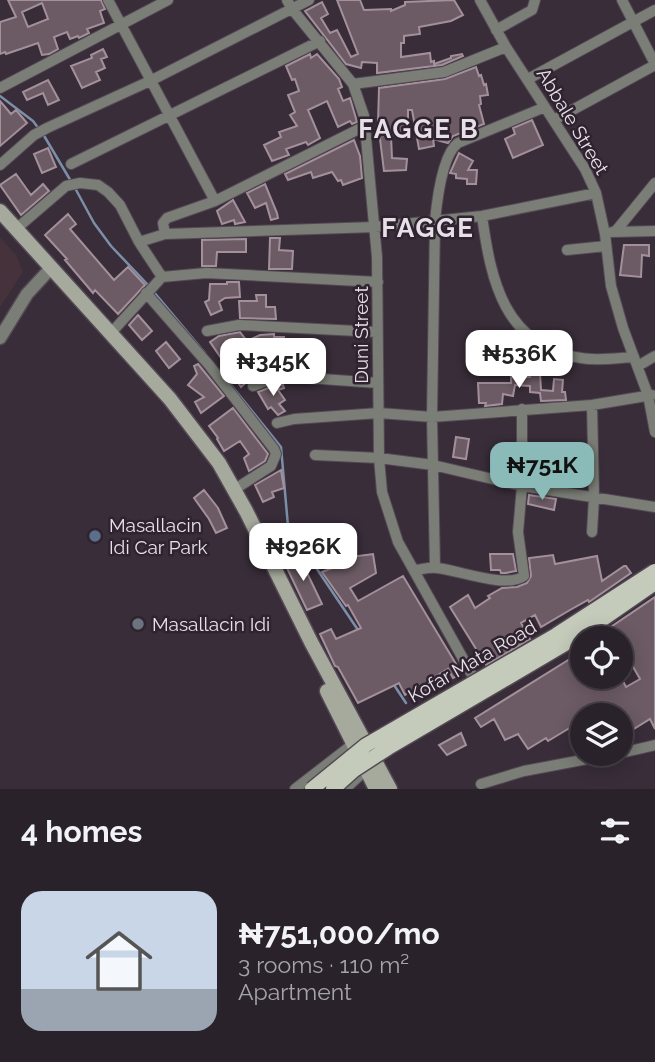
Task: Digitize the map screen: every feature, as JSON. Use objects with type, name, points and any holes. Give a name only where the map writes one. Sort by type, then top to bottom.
[{"type":"main road","points":[[0,211],[166,404],[220,479],[371,765],[390,789]]},
{"type":"main road","points":[[0,223],[111,333],[189,422],[235,489],[329,676],[358,740]]},
{"type":"main road","name":"Kofar Mata Road","points":[[313,789],[366,746],[556,635],[655,571]]},
{"type":"main road","name":"Kofar Mata Road","points":[[333,789],[354,770],[388,748],[577,637],[655,583]]},
{"type":"main road","points":[[371,765],[376,789]]},
{"type":"street","points":[[108,0],[215,201]]},
{"type":"street","points":[[0,88],[168,0]]},
{"type":"street","points":[[0,165],[34,135],[47,128],[150,81],[289,5],[309,0]]},
{"type":"street","name":"Abbale Street","points":[[480,0],[506,47],[585,169],[596,193],[610,233],[606,246],[611,286],[623,328],[652,395],[655,432]]},
{"type":"street","points":[[496,30],[532,10],[535,0]]},
{"type":"street","points":[[554,120],[655,65],[622,0]]},
{"type":"street","name":"Duni Street","points":[[289,5],[353,85],[365,126],[378,282],[379,458],[382,492],[398,542],[471,673]]},
{"type":"street","points":[[528,79],[655,10]]},
{"type":"street","points":[[71,164],[320,41]]},
{"type":"street","points":[[353,85],[444,72],[506,47]]},
{"type":"street","points":[[435,568],[432,417],[437,202],[452,148],[458,143],[545,107]]},
{"type":"street","points":[[165,234],[163,223],[167,218],[215,201],[365,126]]},
{"type":"street","points":[[16,229],[66,186],[80,183],[98,185],[120,205],[139,242],[162,277]]},
{"type":"street","points":[[610,233],[655,183]]},
{"type":"street","points":[[139,242],[165,234],[375,227],[482,216],[596,193]]},
{"type":"street","points":[[482,216],[495,286],[520,329],[539,343],[566,355],[636,362],[655,356]]},
{"type":"street","points":[[610,233],[655,231]]},
{"type":"street","points":[[566,250],[606,246]]},
{"type":"street","points":[[0,338],[27,294],[48,270]]},
{"type":"street","points":[[111,333],[162,277],[206,273],[378,282]]},
{"type":"street","points":[[146,293],[209,365],[274,449],[276,454],[271,466],[235,489]]},
{"type":"street","points":[[207,331],[239,325],[377,332]]},
{"type":"street","points":[[253,386],[274,378],[294,377],[378,383]]},
{"type":"street","points":[[277,423],[294,419],[379,413],[432,417],[592,405],[652,395]]},
{"type":"street","points":[[592,405],[592,532]]},
{"type":"street","points":[[416,570],[435,568],[499,579],[522,578],[523,564],[518,532],[522,486],[522,409]]},
{"type":"street","points":[[315,456],[379,458],[433,466],[522,486],[655,507]]},
{"type":"street","points":[[345,789],[371,765],[576,642],[655,590]]},
{"type":"street","points":[[295,789],[358,740]]},
{"type":"street","points":[[633,750],[655,745]]},
{"type":"street","points":[[481,783],[570,762]]},
{"type":"shaded area","points":[[0,237],[16,255],[23,272],[0,307]]},
{"type":"building","points":[[8,0],[101,0],[105,9],[100,11],[104,23],[87,29],[89,33],[79,38],[70,39],[67,32],[54,37],[58,49],[49,54],[42,55],[38,43],[0,54],[0,22],[16,17]],"holes":[[[42,3],[48,19],[28,27],[22,12]]]},
{"type":"building","points":[[337,0],[360,0],[364,10],[391,11],[405,5],[405,2],[454,0],[463,15],[451,21],[419,27],[420,34],[404,36],[401,57],[430,53],[431,62],[434,61],[434,64],[451,56],[463,56],[442,65],[377,73],[377,63],[362,62],[361,68],[346,64],[305,11],[322,2],[328,14],[321,18],[330,33],[337,30],[351,57],[358,54]]},
{"type":"building","points":[[103,49],[107,57],[101,59],[105,68],[96,72],[100,80],[82,88],[71,66],[92,58],[91,55]]},
{"type":"building","points":[[310,54],[311,58],[317,54],[339,79],[342,87],[338,89],[343,101],[350,98],[357,122],[352,124],[350,121],[338,127],[327,101],[308,110],[320,138],[308,145],[306,142],[286,149],[289,155],[272,161],[264,145],[281,137],[279,132],[297,126],[290,115],[295,112],[288,95],[299,91],[286,66]]},
{"type":"building","points":[[476,67],[484,85],[486,84],[488,95],[480,96],[479,105],[484,124],[453,136],[448,143],[433,139],[434,146],[419,149],[412,110],[408,110],[408,132],[394,132],[391,136],[392,158],[407,159],[406,170],[384,171],[378,123],[379,88],[445,79]]},
{"type":"building","points":[[48,80],[59,100],[48,105],[43,93],[27,100],[23,92]]},
{"type":"building","points":[[0,101],[11,114],[16,110],[27,123],[0,146]]},
{"type":"building","points":[[532,120],[543,145],[513,158],[505,139],[515,134],[513,128]]},
{"type":"building","points":[[354,140],[360,156],[362,178],[343,185],[332,172],[313,178],[311,172],[288,180],[285,174]]},
{"type":"building","points":[[48,148],[56,167],[42,173],[34,154]]},
{"type":"building","points":[[459,153],[473,161],[468,170],[477,170],[476,184],[467,184],[467,179],[456,178],[456,174],[450,173]]},
{"type":"building","points":[[16,174],[31,195],[43,184],[49,191],[21,215],[0,185]]},
{"type":"building","points":[[265,184],[278,218],[271,220],[266,203],[255,208],[247,193]]},
{"type":"building","points":[[233,200],[245,222],[235,224],[234,220],[222,224],[217,211]]},
{"type":"building","points":[[68,214],[76,224],[70,229],[114,280],[128,267],[145,285],[118,314],[95,290],[93,293],[45,235]]},
{"type":"building","points":[[270,238],[280,238],[279,250],[293,251],[292,269],[269,269]]},
{"type":"building","points":[[246,239],[246,252],[217,252],[216,266],[202,266],[202,240]]},
{"type":"building","points":[[624,245],[649,245],[649,256],[642,255],[641,277],[620,275]]},
{"type":"building","points":[[239,282],[240,297],[225,298],[219,302],[222,310],[211,315],[205,302],[209,300],[210,284]]},
{"type":"building","points":[[256,295],[266,295],[266,307],[275,307],[276,319],[240,318],[239,301],[257,301]]},
{"type":"building","points":[[138,315],[152,331],[142,340],[129,325]]},
{"type":"building","points":[[240,332],[247,341],[260,335],[274,334],[274,337],[284,337],[283,356],[280,356],[282,370],[274,370],[250,379],[241,387],[210,342],[219,336]]},
{"type":"building","points":[[166,342],[180,359],[169,368],[156,351]]},
{"type":"building","points":[[198,364],[224,396],[201,413],[195,402],[204,397],[188,385],[197,374],[194,366]]},
{"type":"building","points":[[530,373],[540,373],[541,390],[553,391],[554,379],[563,380],[562,392],[565,392],[566,400],[541,401],[540,393],[530,392],[530,386],[515,385],[513,396],[503,394],[502,404],[485,406],[486,403],[479,403],[478,383],[511,383],[511,377],[530,377]]},
{"type":"building","points":[[283,385],[284,388],[278,390],[285,400],[279,404],[285,411],[278,415],[271,407],[268,409],[258,392]]},
{"type":"building","points":[[233,408],[268,454],[265,461],[249,471],[244,458],[249,454],[240,441],[224,451],[209,426]]},
{"type":"building","points":[[456,437],[469,439],[466,459],[453,457]]},
{"type":"building","points":[[281,470],[284,488],[272,492],[274,497],[263,502],[255,485]]},
{"type":"building","points":[[204,490],[218,508],[227,528],[216,533],[194,498]]},
{"type":"building","points":[[529,495],[556,499],[554,510],[528,504]]},
{"type":"building","points":[[373,554],[376,573],[350,588],[358,601],[403,576],[460,675],[453,678],[448,669],[428,681],[433,689],[423,695],[418,688],[405,695],[399,683],[358,703],[335,666],[320,634],[331,629],[336,639],[361,628],[348,605],[346,606],[322,572],[335,567],[334,559]]},
{"type":"building","points":[[490,554],[513,554],[516,571],[501,573],[500,570],[491,570]]},
{"type":"building","points":[[553,555],[555,564],[597,556],[602,581],[624,566],[631,573],[589,602],[588,600],[541,627],[535,615],[521,623],[530,639],[486,665],[450,607],[468,595],[475,608],[502,588],[527,583],[531,576],[529,558]]},
{"type":"building","points":[[299,556],[322,604],[307,610],[285,564]]},
{"type":"building","points":[[655,597],[655,729],[650,719],[633,730],[633,703],[570,703],[570,728],[528,749],[518,734],[505,740],[494,719],[481,727],[475,718],[570,659],[570,689],[633,689],[633,683],[640,679],[633,667],[633,626],[612,626]]},
{"type":"building","points":[[461,733],[466,745],[447,755],[439,745]]},
{"type":"waterway","points":[[0,96],[33,121],[39,129]]},
{"type":"waterway","points":[[43,134],[72,183]]},
{"type":"waterway","points":[[75,188],[94,223],[111,246],[149,286]]},
{"type":"waterway","points":[[153,291],[205,353]]},
{"type":"waterway","points":[[218,369],[281,447],[288,526],[358,630]]},
{"type":"waterway","points":[[392,682],[406,703]]},
{"type":"place","name":"Masallacin Idi Car Park","points":[[95,536]]},
{"type":"place","name":"Masallacin Idi","points":[[138,624]]},
{"type":"district","name":"FAGGE B","points":[[419,129]]},
{"type":"district","name":"FAGGE","points":[[428,228]]}]
